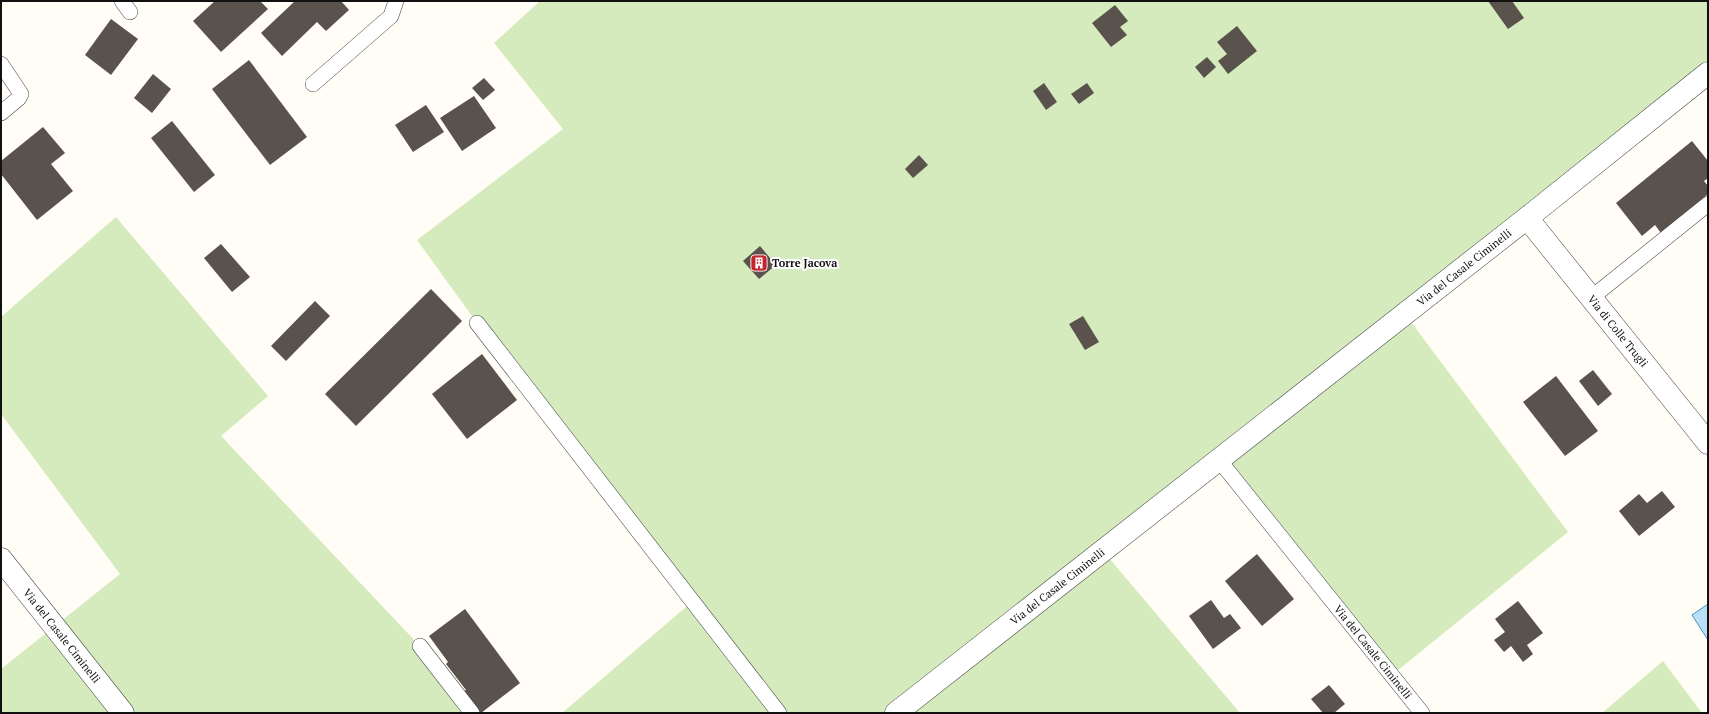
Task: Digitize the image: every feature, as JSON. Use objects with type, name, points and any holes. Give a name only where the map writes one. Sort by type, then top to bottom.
[{"type":"street","name":"Via del Casale Ciminelli","points":[[896,713],[1527,218],[1708,73]]},
{"type":"street","name":"Via di Colle Trugli","points":[[1527,218],[1708,443]]},
{"type":"street","name":"Via del Casale Ciminelli","points":[[1,559],[122,713]]},
{"type":"lane","points":[[313,84],[391,16],[396,1]]},
{"type":"lane","points":[[1,64],[21,94],[1,113]]},
{"type":"lane","points":[[1591,298],[1708,204]]},
{"type":"lane","points":[[477,323],[778,713]]},
{"type":"lane","name":"Via del Casale Ciminelli","points":[[1219,460],[1422,713]]},
{"type":"lane","points":[[420,646],[472,713]]},
{"type":"green space","points":[[540,1],[1708,1],[1708,73],[1405,314],[1568,532],[1392,675],[1219,460],[1103,551],[1240,713],[562,713],[693,601],[477,323],[417,240],[563,129],[494,43]]},
{"type":"green space","points":[[116,217],[268,396],[221,436],[420,646],[472,713],[1,713],[1,669],[120,574],[1,414],[1,317]]},
{"type":"green space","points":[[1663,661],[1702,713],[1602,713]]},
{"type":"water","points":[[1708,604],[1708,640],[1692,615]]},
{"type":"building","points":[[215,1],[260,1],[268,9],[221,52],[193,21]]},
{"type":"building","points":[[295,1],[341,1],[349,10],[326,31],[317,22],[282,56],[261,33]]},
{"type":"building","points":[[1488,1],[1512,1],[1524,18],[1508,29]]},
{"type":"building","points":[[1115,5],[1128,21],[1120,27],[1127,35],[1111,47],[1092,23]]},
{"type":"building","points":[[111,19],[138,39],[111,75],[85,55]]},
{"type":"building","points":[[1237,26],[1257,51],[1228,74],[1218,61],[1227,54],[1217,42]]},
{"type":"building","points":[[1207,57],[1216,67],[1204,78],[1195,67]]},
{"type":"building","points":[[249,60],[307,137],[270,165],[212,89]]},
{"type":"building","points":[[153,74],[171,89],[152,113],[134,98]]},
{"type":"building","points":[[484,78],[495,90],[483,100],[472,88]]},
{"type":"building","points":[[1044,83],[1057,102],[1046,110],[1033,91]]},
{"type":"building","points":[[1087,83],[1094,93],[1079,104],[1071,94]]},
{"type":"building","points":[[474,96],[496,128],[462,151],[440,118]]},
{"type":"building","points":[[426,105],[444,132],[413,152],[395,125]]},
{"type":"building","points":[[172,121],[215,175],[194,192],[151,138]]},
{"type":"building","points":[[43,127],[65,153],[51,164],[73,191],[37,220],[1,174],[1,161]]},
{"type":"building","points":[[1692,141],[1708,161],[1708,178],[1704,181],[1708,186],[1708,194],[1661,233],[1655,225],[1642,236],[1616,203]]},
{"type":"building","points":[[919,155],[928,165],[913,178],[905,169]]},
{"type":"building","points":[[221,244],[250,277],[232,292],[204,258]]},
{"type":"building","name":"Torre Jacova","points":[[760,246],[776,265],[759,279],[743,261]]},
{"type":"building","points":[[431,289],[462,321],[356,426],[325,394]]},
{"type":"building","points":[[315,301],[330,316],[286,361],[271,346]]},
{"type":"building","points":[[1083,316],[1099,342],[1085,350],[1069,324]]},
{"type":"building","points":[[482,354],[517,400],[467,439],[432,394]]},
{"type":"building","points":[[1593,370],[1612,394],[1598,406],[1579,381]]},
{"type":"building","points":[[1556,376],[1598,431],[1565,456],[1523,402]]},
{"type":"building","points":[[1662,491],[1675,507],[1639,536],[1619,511],[1639,494],[1647,503]]},
{"type":"building","points":[[1257,554],[1294,599],[1262,626],[1225,581]]},
{"type":"building","points":[[1211,600],[1224,618],[1230,614],[1241,628],[1213,649],[1189,616]]},
{"type":"building","points":[[1518,601],[1543,633],[1527,645],[1533,654],[1523,662],[1511,646],[1504,652],[1494,640],[1505,632],[1495,619]]},
{"type":"building","points":[[465,609],[520,683],[481,713],[478,713],[462,693],[466,690],[446,664],[448,662],[429,636]]},
{"type":"building","points":[[1329,685],[1345,704],[1334,713],[1323,713],[1311,699]]},
{"type":"place","name":"Torre Jacova","points":[[759,263]]}]
